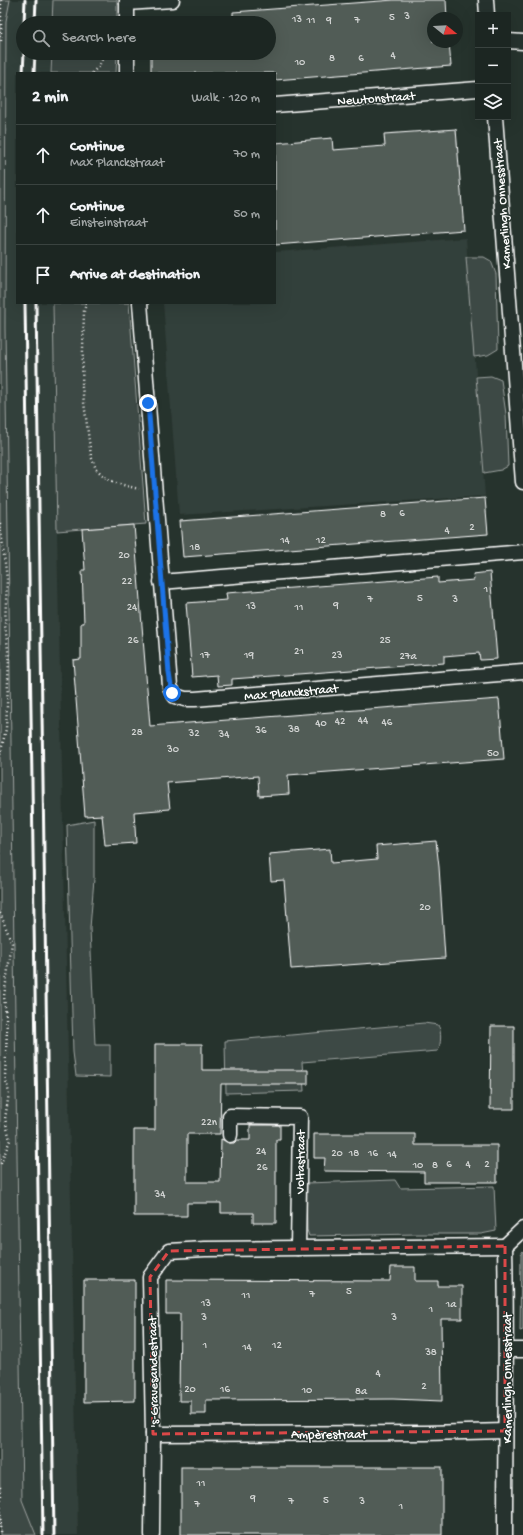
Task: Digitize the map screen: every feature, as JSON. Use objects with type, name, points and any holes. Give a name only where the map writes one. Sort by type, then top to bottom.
[{"type":"street","points":[[127,16],[127,2],[172,0]]},
{"type":"street","points":[[486,0],[487,12]]},
{"type":"street","points":[[511,41],[523,42]]},
{"type":"street","points":[[127,60],[128,72]]},
{"type":"street","name":"Newtonstraat","points":[[276,105],[475,89]]},
{"type":"street","name":"Kamerlingh Onnesstraat","points":[[495,120],[517,326],[523,482]]},
{"type":"street","name":"Max Planckstraat","points":[[140,304],[170,687],[175,696],[180,698],[195,699],[523,672]]},
{"type":"street","points":[[162,582],[523,552]]},
{"type":"street","name":"Voltastraat","points":[[230,1135],[230,1116],[300,1117],[298,1248]]},
{"type":"street","points":[[298,1248],[506,1246],[523,1229]]},
{"type":"street","name":"Kamerlingh Onnesstraat","points":[[506,1246],[506,1535]]},
{"type":"street","name":"'s-Gravesandestraat","points":[[152,1535],[153,1434],[150,1277],[169,1251],[298,1248]]},
{"type":"street","points":[[507,1350],[523,1350]]},
{"type":"street","name":"Ampèrestraat","points":[[153,1434],[426,1433],[505,1431]]},
{"type":"path","points":[[1,0],[1,41]]},
{"type":"path","points":[[93,72],[99,66],[102,60]]},
{"type":"path","points":[[86,304],[82,353],[82,388],[90,456],[96,469],[105,477],[131,487],[155,493]]},
{"type":"path","points":[[0,523],[7,579],[5,625],[8,658],[6,729],[0,755]]},
{"type":"path","points":[[0,913],[12,943],[4,996],[7,1029],[5,1076],[9,1093],[6,1119],[10,1140],[0,1166]]},
{"type":"path","points":[[0,1487],[0,1535]]},
{"type":"highlighted area","points":[[505,1246],[505,1431],[153,1434],[150,1277],[169,1251]]},
{"type":"shaded area","points":[[0,0],[10,0],[6,21],[5,327],[22,1500],[36,1535],[0,1535]]},
{"type":"shaded area","points":[[10,0],[53,0],[52,16],[16,16],[16,60],[52,60],[51,72],[16,72],[16,304],[53,304],[78,1535],[36,1535],[22,1500],[5,327],[6,21]]},
{"type":"shaded area","points":[[53,0],[117,0],[117,16],[52,16]]},
{"type":"shaded area","points":[[52,60],[117,60],[116,72],[51,72]]},
{"type":"shaded area","points":[[466,238],[485,496],[179,515],[163,304],[276,304],[276,252]]},
{"type":"shaded area","points":[[466,257],[484,257],[491,261],[496,274],[498,349],[488,355],[474,357]]},
{"type":"shaded area","points":[[53,304],[129,304],[146,524],[57,531]]},
{"type":"shaded area","points":[[491,376],[501,380],[506,414],[508,466],[501,470],[484,473],[476,377]]},
{"type":"shaded area","points":[[94,820],[94,879],[90,928],[95,1045],[110,1045],[110,1077],[76,1076],[73,1052],[67,825]]},
{"type":"shaded area","points":[[424,1023],[438,1025],[441,1038],[438,1051],[302,1062],[304,1091],[226,1093],[225,1041]]},
{"type":"shaded area","points":[[395,1180],[400,1188],[494,1186],[496,1231],[481,1234],[309,1236],[307,1230],[306,1183]]},
{"type":"shaded area","points":[[523,1251],[523,1330],[520,1331],[521,1254]]},
{"type":"building","points":[[394,0],[446,0],[447,12],[427,12],[427,48],[450,48],[451,66],[276,80],[276,72],[151,72],[151,60],[276,60],[276,16],[233,16],[233,12]]},
{"type":"building","points":[[456,129],[464,230],[276,245],[276,143],[332,138],[333,150],[385,146],[384,134]]},
{"type":"building","points":[[485,498],[488,534],[183,557],[180,521]]},
{"type":"building","points":[[134,525],[150,726],[499,699],[504,759],[288,775],[289,794],[259,796],[258,776],[167,783],[170,809],[134,812],[136,843],[105,845],[102,815],[85,816],[73,660],[81,659],[81,623],[84,623],[82,570],[85,570],[82,529]]},
{"type":"building","points":[[490,572],[497,659],[480,660],[479,653],[444,656],[444,663],[232,679],[232,685],[218,686],[217,675],[192,677],[186,603],[227,600],[226,593],[438,577],[438,583],[474,580],[473,574]]},
{"type":"building","points":[[436,841],[445,958],[291,969],[284,880],[271,881],[269,854],[330,849],[331,863],[377,859],[376,846]]},
{"type":"building","points":[[491,1026],[514,1026],[514,1109],[490,1109]]},
{"type":"building","points":[[155,1044],[202,1044],[202,1070],[308,1070],[308,1084],[221,1084],[220,1134],[187,1134],[187,1182],[220,1182],[221,1139],[230,1143],[234,1143],[237,1140],[250,1140],[250,1125],[280,1125],[280,1140],[276,1140],[276,1223],[253,1223],[253,1213],[221,1213],[221,1203],[187,1203],[187,1216],[134,1216],[134,1130],[155,1130]]},
{"type":"building","points":[[314,1134],[415,1134],[415,1145],[497,1145],[497,1182],[424,1182],[424,1172],[324,1171],[325,1158],[314,1158]]},
{"type":"building","points":[[391,1267],[415,1267],[415,1281],[438,1281],[438,1286],[462,1286],[462,1319],[441,1319],[442,1401],[393,1399],[206,1400],[206,1414],[191,1414],[191,1401],[179,1401],[180,1314],[166,1314],[166,1280],[390,1281]]},
{"type":"building","points":[[84,1280],[135,1280],[135,1401],[84,1402]]},
{"type":"building","points":[[181,1467],[442,1467],[442,1535],[181,1535]]},
{"type":"railway","points":[[24,16],[25,0]]},
{"type":"railway","points":[[35,16],[36,0]]},
{"type":"railway","points":[[23,72],[24,60]]},
{"type":"railway","points":[[34,72],[35,60]]},
{"type":"railway","points":[[25,304],[43,1535]]},
{"type":"railway","points":[[36,304],[54,1535]]},
{"type":"route","points":[[148,403],[170,687],[172,693]]}]
